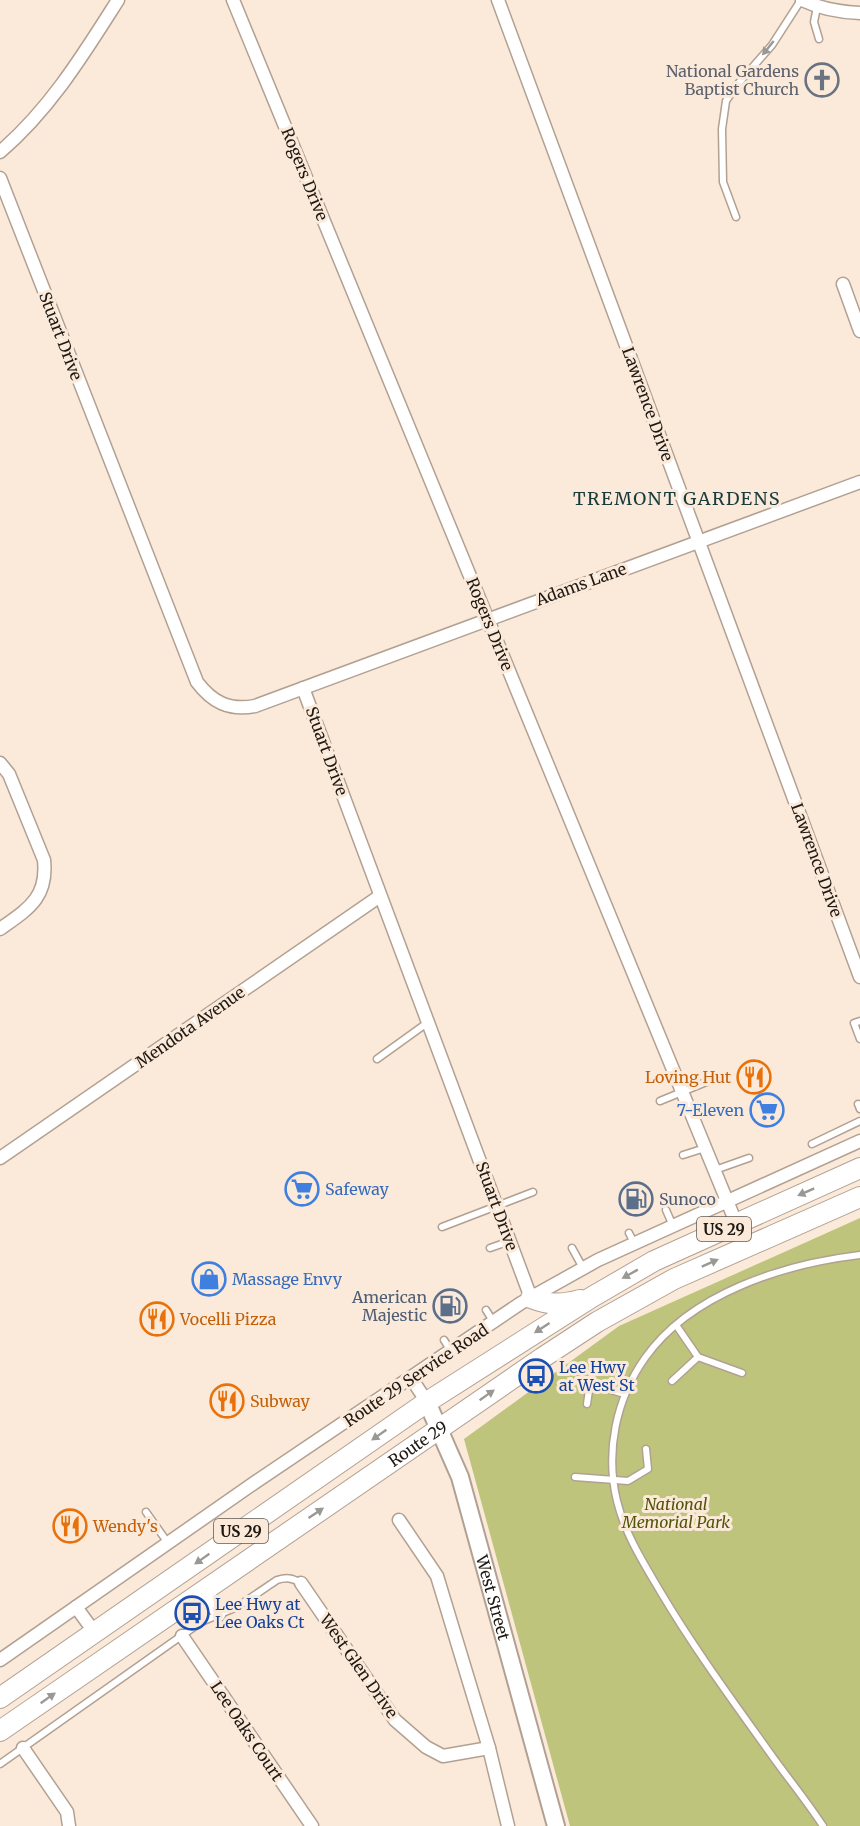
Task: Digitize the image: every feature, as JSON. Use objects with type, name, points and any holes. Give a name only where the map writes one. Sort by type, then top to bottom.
[{"type":"main road","name":"Route 29","points":[[0,1698],[427,1402],[592,1296],[654,1261],[860,1168]]},
{"type":"main road","name":"Route 29","points":[[0,1731],[439,1428],[597,1322],[674,1279],[860,1197]]},
{"type":"main road","points":[[531,1298],[546,1304],[564,1305],[592,1296]]},
{"type":"main road","name":"West Street","points":[[427,1402],[460,1477],[556,1826]]},
{"type":"street","points":[[0,152],[38,115],[62,85],[118,0]]},
{"type":"street","name":"Rogers Drive","points":[[233,0],[746,1247]]},
{"type":"street","name":"Lawrence Drive","points":[[498,0],[860,977]]},
{"type":"street","points":[[802,0],[817,7],[838,12],[860,13]]},
{"type":"street","name":"Stuart Drive","points":[[0,178],[197,682],[216,702],[245,708],[303,688],[531,1298]]},
{"type":"street","points":[[843,284],[860,331]]},
{"type":"street","name":"Adams Lane","points":[[303,688],[860,482]]},
{"type":"street","points":[[0,763],[9,774],[44,860],[45,874],[32,906],[0,929]]},
{"type":"street","name":"Mendota Avenue","points":[[0,1158],[380,896]]},
{"type":"street","name":"Route 29 Service Road","points":[[0,1659],[411,1378],[447,1346],[494,1322],[632,1238],[672,1226],[860,1141]]},
{"type":"street","name":"West Street","points":[[411,1378],[427,1402]]},
{"type":"street","points":[[399,1520],[437,1576],[489,1748],[508,1826]]},
{"type":"street","name":"West Glen Drive","points":[[302,1583],[395,1720],[426,1747],[443,1756],[489,1748]]},
{"type":"street","points":[[202,1591],[219,1615]]},
{"type":"street","points":[[76,1607],[95,1633]]},
{"type":"street","name":"Lee Oaks Court","points":[[182,1636],[312,1826]]},
{"type":"street","points":[[23,1748],[67,1812],[69,1826]]},
{"type":"lane","points":[[736,217],[723,182],[722,129],[726,102],[736,86],[772,45],[802,0]]},
{"type":"lane","points":[[817,7],[814,22],[819,39]]},
{"type":"lane","points":[[860,1021],[854,1023],[860,1039]]},
{"type":"lane","points":[[376,1059],[427,1023]]},
{"type":"lane","points":[[660,1101],[716,1078]]},
{"type":"lane","points":[[812,1144],[860,1121]]},
{"type":"lane","points":[[683,1155],[705,1148]]},
{"type":"lane","points":[[714,1171],[750,1158]]},
{"type":"lane","points":[[442,1227],[533,1192]]},
{"type":"lane","points":[[666,1210],[672,1226]]},
{"type":"lane","points":[[490,1248],[510,1240]]},
{"type":"lane","points":[[572,1248],[583,1268]]},
{"type":"lane","points":[[823,1826],[706,1665],[637,1552],[624,1525],[616,1500],[613,1440],[625,1394],[637,1370],[651,1349],[689,1314],[759,1279],[798,1266],[860,1254]]},
{"type":"lane","points":[[486,1310],[494,1322]]},
{"type":"lane","points":[[675,1325],[698,1357],[742,1373]]},
{"type":"lane","points":[[672,1381],[698,1357]]},
{"type":"lane","points":[[587,1404],[590,1390],[600,1387],[625,1394]]},
{"type":"lane","points":[[575,1478],[628,1482],[648,1469],[646,1449]]},
{"type":"lane","points":[[146,1512],[168,1543]]},
{"type":"lane","points":[[0,1764],[201,1622],[237,1607],[277,1580],[293,1578],[302,1583]]},
{"type":"green space","name":"National Memorial Park","points":[[860,1218],[860,1826],[570,1826],[464,1439],[619,1326]]},
{"type":"place","name":"National Gardens Baptist Church","points":[[822,80]]},
{"type":"place","name":"Loving Hut","points":[[754,1077]]},
{"type":"place","name":"7-Eleven","points":[[767,1110]]},
{"type":"place","name":"Safeway","points":[[302,1189]]},
{"type":"place","name":"Sunoco","points":[[636,1199]]},
{"type":"place","name":"Massage Envy","points":[[209,1279]]},
{"type":"place","name":"American Majestic","points":[[450,1306]]},
{"type":"place","name":"Vocelli Pizza","points":[[157,1319]]},
{"type":"place","name":"Lee Hwy at West St","points":[[536,1376]]},
{"type":"place","name":"Subway","points":[[227,1401]]},
{"type":"place","name":"Wendy's","points":[[70,1526]]},
{"type":"place","name":"Lee Hwy at Lee Oaks Ct","points":[[192,1613]]},
{"type":"district","name":"TREMONT GARDENS","points":[[677,498]]}]
